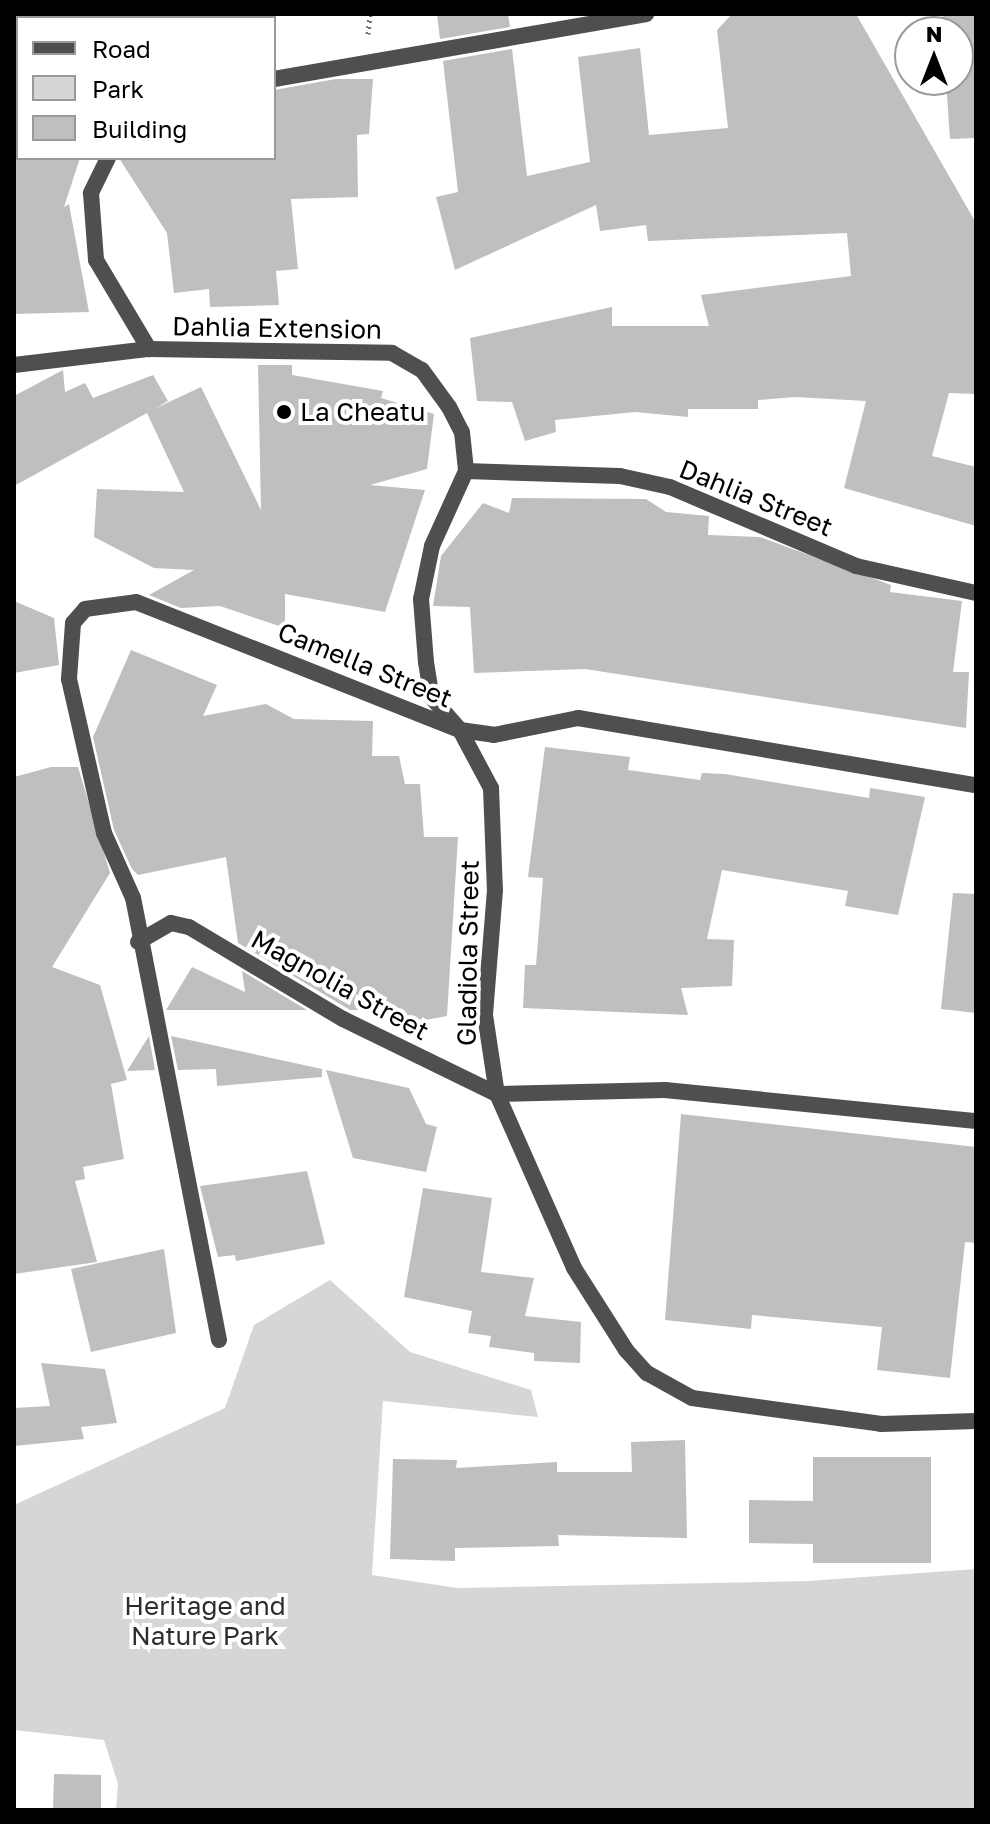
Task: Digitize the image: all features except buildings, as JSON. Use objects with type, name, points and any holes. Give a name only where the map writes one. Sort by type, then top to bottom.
[{"type":"street","points":[[276,79],[646,14]]},
{"type":"street","points":[[107,160],[91,193],[96,260],[149,349]]},
{"type":"street","name":"Dahlia Extension","points":[[14,365],[149,349],[392,353],[422,370],[449,407],[462,432],[466,471]]},
{"type":"street","name":"Dahlia Street","points":[[466,471],[620,476],[670,487],[856,566],[976,593]]},
{"type":"street","name":"Gladiola Street","points":[[466,471],[432,546],[421,599],[432,698],[460,730],[491,788],[493,811],[485,1015],[497,1094],[574,1268],[626,1350],[655,1378],[730,1407],[881,1424],[976,1421]]},
{"type":"street","name":"Camella Street","points":[[138,942],[133,898],[104,833],[69,679],[73,623],[85,609],[136,602],[460,730],[494,735],[578,718],[976,785]]},
{"type":"street","name":"Magnolia Street","points":[[138,942],[171,923],[189,927],[343,1019],[497,1094],[665,1090],[976,1121]]},
{"type":"street","points":[[138,942],[219,1340]]},
{"type":"green space","name":"Heritage and Nature Park","points":[[330,1280],[410,1352],[531,1390],[538,1417],[383,1401],[372,1575],[457,1588],[808,1581],[976,1569],[976,1810],[116,1810],[118,1784],[104,1740],[14,1730],[14,1505],[225,1408],[254,1325]]},
{"type":"place","name":"La Cheatu","points":[[284,412]]}]
